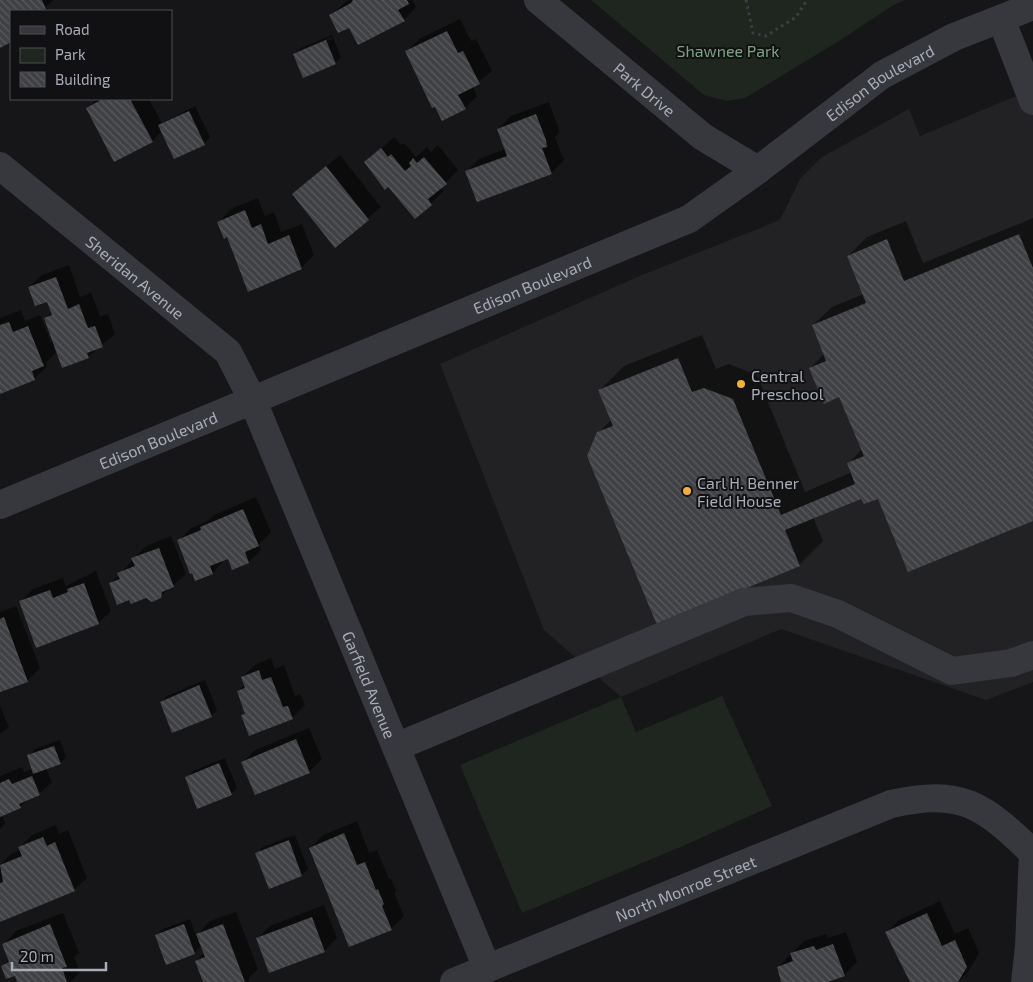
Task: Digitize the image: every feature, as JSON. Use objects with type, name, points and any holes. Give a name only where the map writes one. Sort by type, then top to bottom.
[{"type":"street","name":"Park Drive","points":[[538,0],[703,138],[758,170]]},
{"type":"street","name":"Edison Boulevard","points":[[0,505],[253,402],[689,219],[758,170],[882,74],[954,37],[1033,6]]},
{"type":"street","points":[[1001,19],[1033,101]]},
{"type":"street","name":"Sheridan Avenue","points":[[0,166],[228,352],[253,402]]},
{"type":"street","name":"Garfield Avenue","points":[[253,402],[487,968]]},
{"type":"street","points":[[396,747],[744,602],[791,598],[838,614],[952,671],[1011,663],[1033,655]]},
{"type":"street","name":"North Monroe Street","points":[[454,982],[864,813],[918,798],[951,799],[982,810],[1002,822],[1033,853]]},
{"type":"street","points":[[1025,982],[1031,946],[1033,853]]},
{"type":"path","points":[[746,0],[753,33],[766,36],[796,17],[806,0]]},
{"type":"shaded area","name":"Central Preschool","points":[[1033,89],[1033,682],[986,700],[781,629],[621,697],[544,630],[440,364],[642,275],[780,220],[800,179],[822,157],[909,109],[920,136]]},
{"type":"green space","name":"Shawnee Park","points":[[591,0],[905,0],[892,6],[839,41],[745,98],[727,101],[704,95]]},
{"type":"green space","points":[[722,696],[772,806],[683,846],[522,913],[460,765],[621,697],[636,732]]},
{"type":"building","points":[[0,0],[42,0],[46,9],[44,10],[10,10],[10,43],[0,48]]},
{"type":"building","points":[[353,0],[407,0],[409,4],[398,10],[405,21],[358,45],[349,28],[338,33],[329,15]]},
{"type":"building","points":[[447,31],[458,53],[463,51],[480,84],[458,95],[466,109],[442,121],[435,107],[432,108],[405,51]]},
{"type":"building","points":[[326,40],[336,64],[303,78],[293,54]]},
{"type":"building","points":[[101,100],[131,100],[153,142],[114,162],[86,108]]},
{"type":"building","points":[[189,111],[205,145],[174,159],[158,125]]},
{"type":"building","points":[[536,114],[546,140],[547,147],[542,148],[552,174],[477,202],[465,171],[507,156],[497,129]]},
{"type":"building","points":[[381,148],[388,157],[391,154],[405,171],[411,166],[409,163],[413,158],[417,163],[424,157],[447,184],[428,199],[432,205],[415,219],[388,187],[385,190],[364,162]]},
{"type":"building","points":[[326,166],[369,220],[335,248],[292,194]]},
{"type":"building","points":[[245,210],[252,228],[261,224],[268,244],[289,235],[302,269],[248,292],[227,237],[224,239],[217,222]]},
{"type":"building","points":[[1019,234],[1033,268],[1033,521],[908,572],[878,499],[864,504],[861,499],[785,530],[800,566],[657,625],[587,456],[597,432],[613,426],[598,390],[678,358],[692,392],[704,388],[733,399],[781,515],[855,484],[847,463],[864,456],[839,397],[824,404],[809,368],[826,361],[812,325],[866,303],[847,256],[887,239],[904,281]]},
{"type":"building","points":[[56,277],[68,309],[79,304],[88,328],[95,326],[103,347],[87,353],[89,358],[62,368],[44,318],[52,315],[47,302],[35,306],[28,287]]},
{"type":"building","points":[[9,322],[13,332],[28,326],[44,366],[32,371],[35,380],[0,394],[0,325]]},
{"type":"building","points":[[243,509],[259,546],[245,552],[249,563],[232,570],[228,559],[210,566],[213,574],[195,581],[192,573],[190,574],[177,540],[201,530],[200,527]]},
{"type":"building","points":[[159,548],[174,587],[162,592],[161,598],[152,602],[146,598],[131,604],[129,600],[117,605],[109,583],[120,579],[117,573],[135,566],[131,558]]},
{"type":"building","points":[[84,583],[99,624],[36,648],[19,601],[50,590],[53,598],[68,592],[67,589]]},
{"type":"building","points":[[4,617],[28,682],[0,692],[0,619]]},
{"type":"building","points":[[259,670],[262,680],[271,677],[283,707],[288,706],[293,719],[249,736],[241,715],[245,714],[237,691],[245,688],[241,677]]},
{"type":"building","points":[[199,685],[212,717],[172,733],[160,702]]},
{"type":"building","points":[[296,739],[310,773],[255,795],[241,762]]},
{"type":"building","points":[[54,746],[61,764],[33,774],[27,755]]},
{"type":"building","points":[[219,763],[232,795],[197,809],[185,777]]},
{"type":"building","points":[[32,776],[40,795],[19,804],[21,808],[0,817],[0,783],[9,779],[12,784]]},
{"type":"building","points":[[344,833],[357,865],[365,862],[376,890],[378,889],[384,904],[382,906],[392,930],[349,947],[309,848]]},
{"type":"building","points":[[43,837],[47,846],[55,842],[75,891],[0,922],[0,883],[3,882],[0,865],[22,856],[18,847]]},
{"type":"building","points":[[289,840],[302,876],[269,889],[255,853]]},
{"type":"building","points":[[927,913],[942,946],[955,940],[964,960],[967,967],[958,982],[910,982],[885,932]]},
{"type":"building","points":[[312,917],[325,952],[269,973],[256,938]]},
{"type":"building","points":[[50,924],[67,967],[62,968],[67,982],[17,982],[15,976],[6,979],[1,966],[9,962],[2,944]]},
{"type":"building","points":[[184,924],[195,954],[166,965],[155,935]]},
{"type":"building","points":[[223,924],[245,982],[203,982],[195,961],[205,957],[196,934]]},
{"type":"building","points":[[833,944],[845,976],[828,982],[781,982],[777,967],[793,961],[790,953],[814,946],[816,950]]},
{"type":"place","name":"Central Preschool","points":[[741,384]]},
{"type":"place","name":"Carl H. Benner Field House","points":[[687,491]]}]
